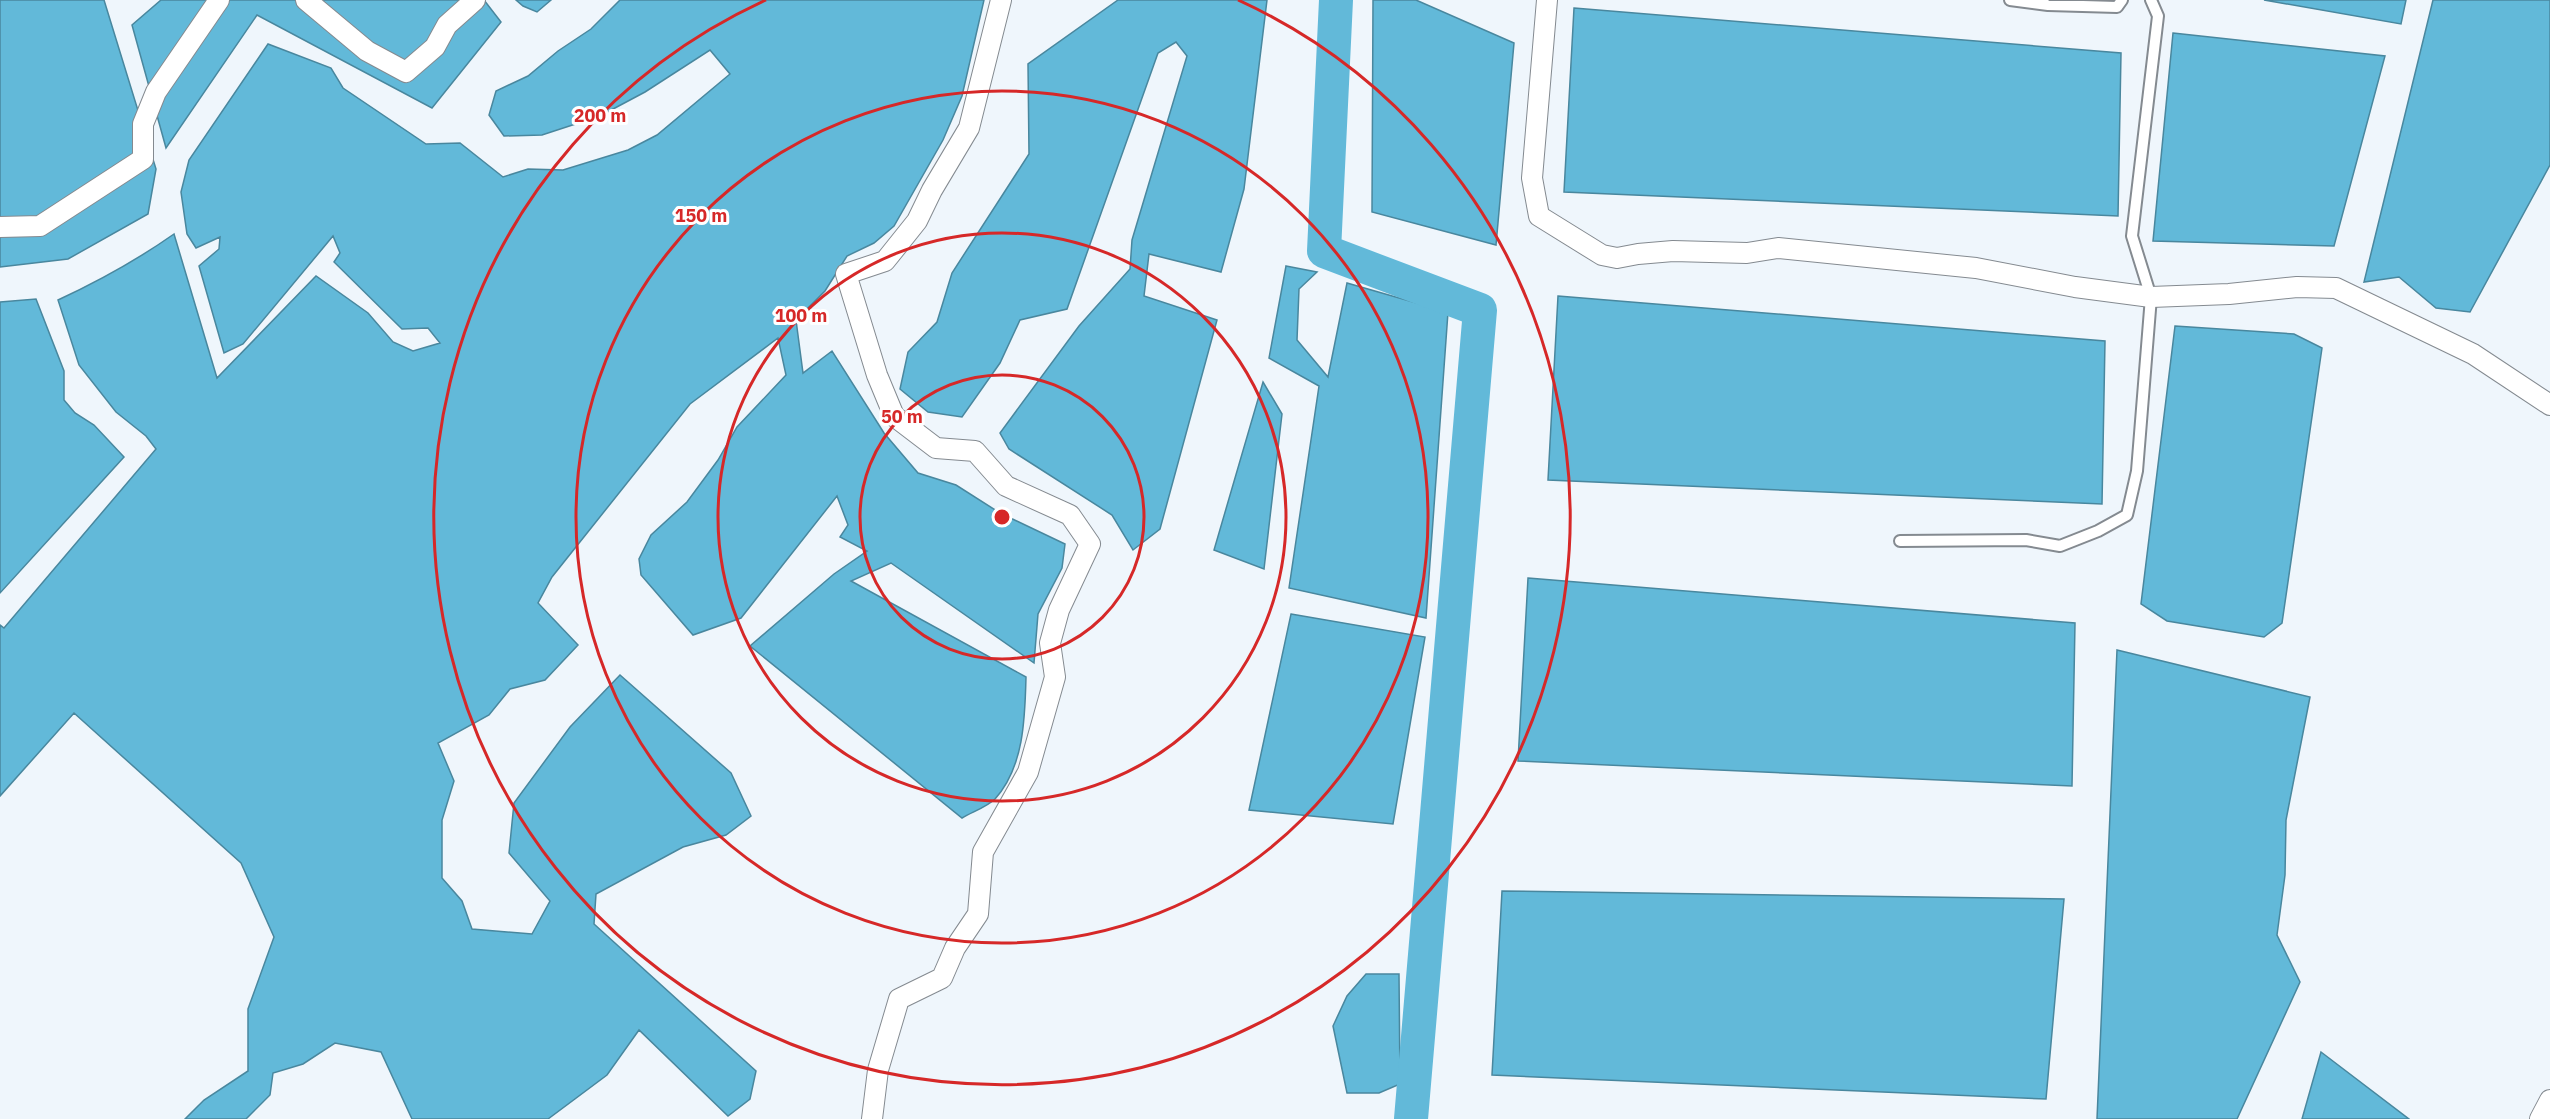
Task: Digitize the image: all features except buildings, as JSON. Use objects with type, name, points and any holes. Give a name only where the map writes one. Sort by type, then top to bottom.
[{"type":"street","points":[[0,227],[40,226],[143,159],[143,124],[156,92],[219,0]]},
{"type":"street","points":[[306,0],[367,51],[406,72],[435,47],[447,25],[475,0]]},
{"type":"street","points":[[872,1119],[878,1070],[899,999],[942,978],[955,948],[978,914],[983,852],[1028,772],[1055,677],[1050,643],[1059,610],[1090,544],[1070,515],[1006,486],[975,451],[936,448],[894,416],[877,375],[846,274],[885,261],[917,221],[932,190],[969,128],[1001,0]]},
{"type":"street","points":[[1547,0],[1532,178],[1539,216],[1602,255],[1617,258],[1673,250],[1747,253],[1778,248],[1976,268],[2075,287],[2151,297],[2229,294],[2297,287],[2336,288],[2473,354],[2550,405]]},
{"type":"street","points":[[2540,1119],[2550,1100]]},
{"type":"lane","points":[[2010,0],[2048,5],[2117,7],[2122,0]]},
{"type":"lane","points":[[1900,541],[2026,540],[2060,546],[2098,531],[2127,514],[2138,471],[2151,297],[2132,236],[2158,16],[2151,0]]},
{"type":"water","points":[[0,0],[104,0],[156,169],[148,214],[68,259],[0,267]]},
{"type":"water","points":[[161,0],[484,0],[501,22],[432,108],[257,15],[166,148],[132,25]]},
{"type":"water","points":[[516,0],[551,0],[537,12]]},
{"type":"water","points":[[620,0],[984,0],[962,96],[943,140],[894,226],[874,243],[847,256],[825,291],[796,320],[803,373],[832,351],[884,433],[918,473],[956,485],[1000,513],[1065,544],[1062,568],[1038,614],[1034,663],[891,563],[851,581],[1026,677],[1021,741],[1012,772],[995,799],[962,818],[750,646],[834,574],[867,551],[840,537],[848,525],[837,496],[741,618],[693,635],[641,575],[639,559],[651,535],[687,502],[718,460],[737,427],[786,375],[778,338],[690,404],[552,577],[538,603],[578,645],[545,680],[510,689],[489,715],[438,743],[454,781],[442,820],[442,878],[462,901],[472,929],[532,934],[550,901],[509,853],[514,803],[570,727],[620,675],[731,773],[751,816],[726,835],[683,847],[596,894],[594,924],[756,1071],[750,1099],[728,1116],[639,1030],[607,1075],[548,1119],[412,1119],[381,1052],[335,1043],[303,1064],[273,1073],[270,1095],[246,1119],[185,1119],[204,1100],[248,1071],[248,1009],[274,937],[241,863],[74,713],[0,796],[0,625],[4,628],[156,449],[146,436],[116,412],[79,365],[58,300],[118,270],[174,234],[217,378],[316,276],[368,313],[393,342],[413,351],[440,343],[428,328],[402,329],[334,262],[340,253],[333,236],[243,344],[224,353],[199,266],[219,249],[220,237],[196,248],[187,234],[181,192],[189,160],[268,44],[331,68],[343,88],[426,144],[460,143],[503,177],[528,169],[563,170],[628,150],[657,135],[730,74],[710,50],[645,92],[600,116],[542,135],[504,136],[489,115],[496,91],[528,76],[558,51],[591,29]]},
{"type":"water","points":[[1118,0],[1267,0],[1244,189],[1221,272],[1149,254],[1144,296],[1217,320],[1160,529],[1133,550],[1112,515],[1009,449],[1000,433],[1079,326],[1130,269],[1132,240],[1187,56],[1176,42],[1158,53],[1067,309],[1020,320],[1000,363],[962,417],[928,412],[900,389],[908,352],[937,322],[952,273],[1029,154],[1028,64]]},
{"type":"water","points":[[1373,0],[1416,0],[1514,43],[1496,245],[1372,212]]},
{"type":"water","points":[[2264,0],[2406,0],[2401,24]]},
{"type":"water","points":[[2433,0],[2550,0],[2550,165],[2470,312],[2436,308],[2399,277],[2364,282]]},
{"type":"water","points":[[1574,8],[2121,53],[2118,216],[1564,192]]},
{"type":"water","points":[[2173,33],[2385,56],[2334,246],[2153,241]]},
{"type":"water","points":[[1286,266],[1317,272],[1299,289],[1297,340],[1328,377],[1347,283],[1448,312],[1426,618],[1289,588],[1319,386],[1269,358]]},
{"type":"water","points":[[1558,296],[2105,341],[2102,504],[1548,480]]},
{"type":"water","points":[[36,299],[64,371],[64,400],[75,413],[94,425],[124,457],[0,593],[0,302]]},
{"type":"water","points":[[2175,326],[2294,334],[2322,348],[2282,623],[2264,637],[2167,621],[2141,604]]},
{"type":"water","points":[[1263,382],[1282,414],[1264,569],[1214,550]]},
{"type":"water","points":[[1528,578],[2075,623],[2072,786],[1518,761]]},
{"type":"water","points":[[1291,614],[1425,637],[1393,824],[1249,810]]},
{"type":"water","points":[[2117,650],[2310,697],[2286,820],[2285,875],[2277,935],[2300,982],[2237,1119],[2097,1119]]},
{"type":"water","points":[[1502,891],[2064,899],[2046,1099],[1492,1075]]},
{"type":"water","points":[[1366,974],[1399,974],[1400,1084],[1379,1093],[1347,1093],[1333,1026],[1347,996]]},
{"type":"water","points":[[2321,1052],[2409,1119],[2302,1119]]},
{"type":"waterway","points":[[1336,0],[1324,251],[1480,310],[1411,1119]]}]
